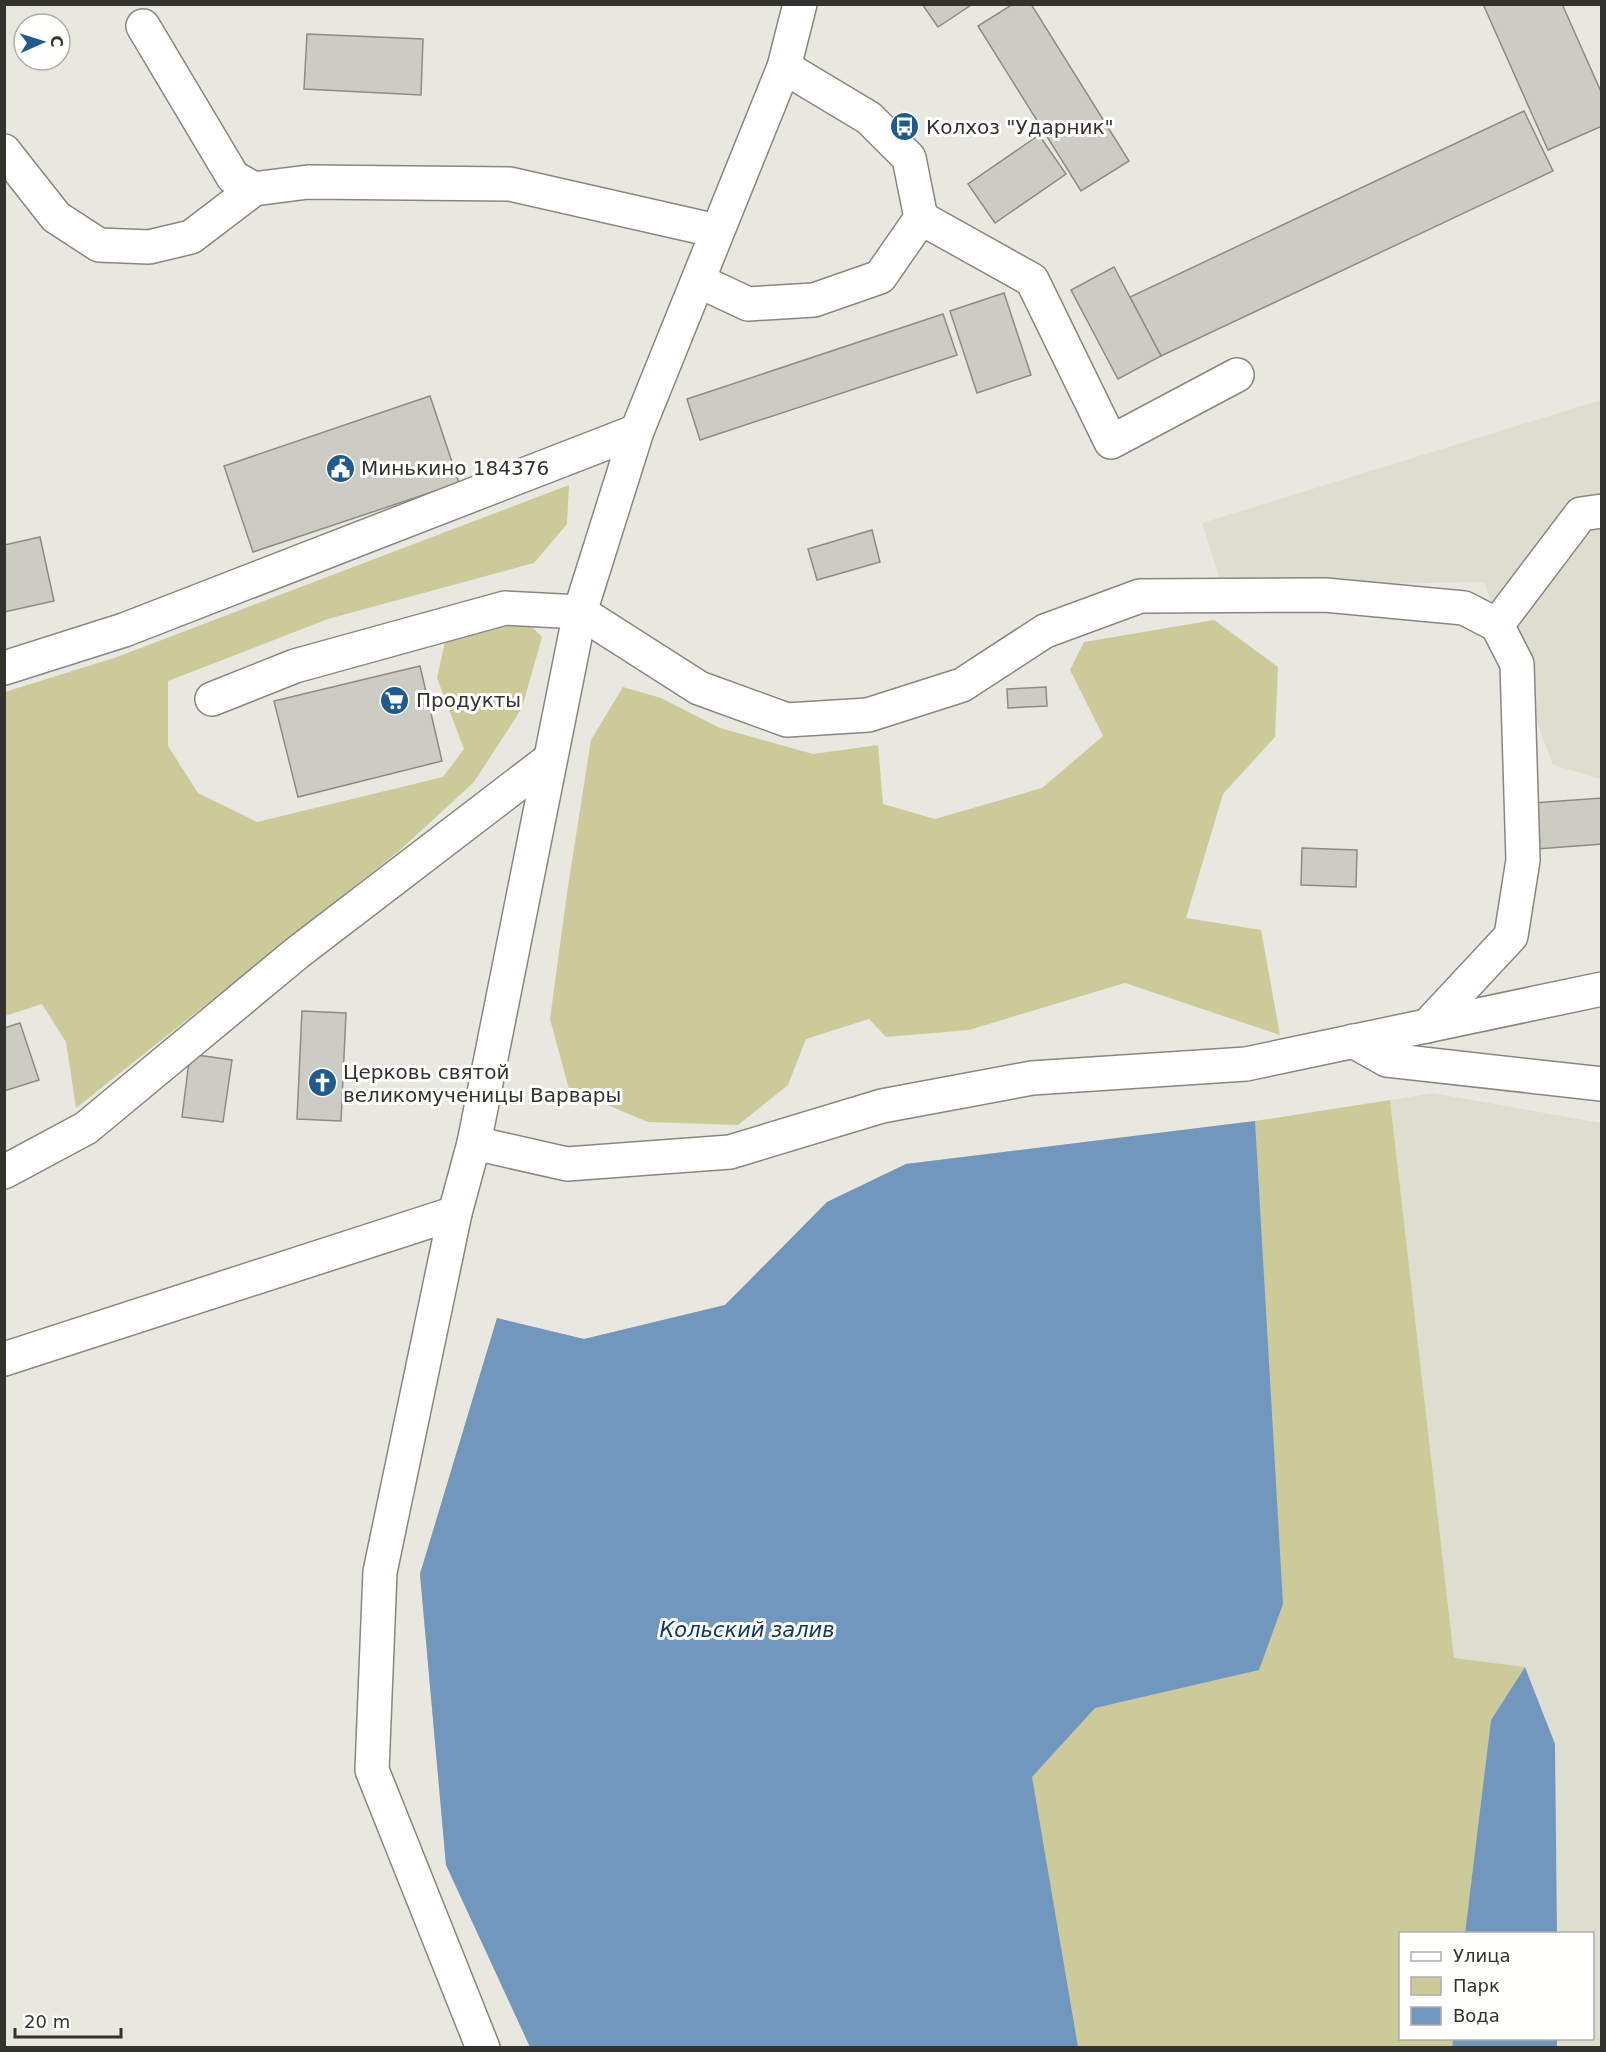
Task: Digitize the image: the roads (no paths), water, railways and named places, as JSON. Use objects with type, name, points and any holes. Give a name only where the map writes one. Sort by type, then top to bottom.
[{"type":"street","points":[[483,2048],[372,1770],[380,1572],[455,1213],[474,1143],[579,612],[637,431],[784,67],[800,4]]},
{"type":"street","points":[[143,26],[233,177],[254,189]]},
{"type":"street","points":[[699,282],[747,304],[814,300],[880,277],[921,218],[909,158],[869,118],[784,67]]},
{"type":"street","points":[[4,151],[56,217],[99,245],[149,248],[191,237],[254,189],[308,183],[510,184],[717,231]]},
{"type":"street","points":[[921,218],[1032,280],[1111,442],[1237,375]]},
{"type":"street","points":[[4,668],[124,630],[637,431]]},
{"type":"street","points":[[1497,625],[1581,514],[1602,511]]},
{"type":"street","points":[[212,699],[296,666],[505,608],[579,612],[699,688],[787,720],[868,715],[962,685],[1045,631],[1140,596],[1325,595],[1464,608],[1497,625],[1517,664],[1523,861],[1511,936],[1427,1026]]},
{"type":"street","points":[[4,1172],[86,1128],[297,953],[549,760]]},
{"type":"street","points":[[474,1143],[567,1164],[730,1152],[882,1106],[1032,1078],[1246,1064],[1602,989]]},
{"type":"street","points":[[1353,1041],[1387,1060],[1602,1084]]},
{"type":"street","points":[[4,1359],[455,1213]]},
{"type":"water","name":"Кольский залив","points":[[1255,1121],[1283,1604],[1259,1670],[1095,1708],[1032,1777],[1078,2047],[530,2047],[446,1865],[420,1574],[497,1318],[584,1339],[725,1305],[827,1202],[906,1164]]},
{"type":"water","points":[[1525,1667],[1555,1744],[1557,1932],[1465,1932],[1491,1720]]},
{"type":"water","points":[[1453,2040],[1557,2040],[1557,2047],[1452,2047]]},
{"type":"place","name":"Колхоз \"Ударник\"","points":[[905,127]]},
{"type":"place","name":"Минькино 184376","points":[[340,468]]},
{"type":"place","name":"Продукты","points":[[395,700]]},
{"type":"place","name":"Церковь святой великомученицы Варвары","points":[[322,1083]]}]
